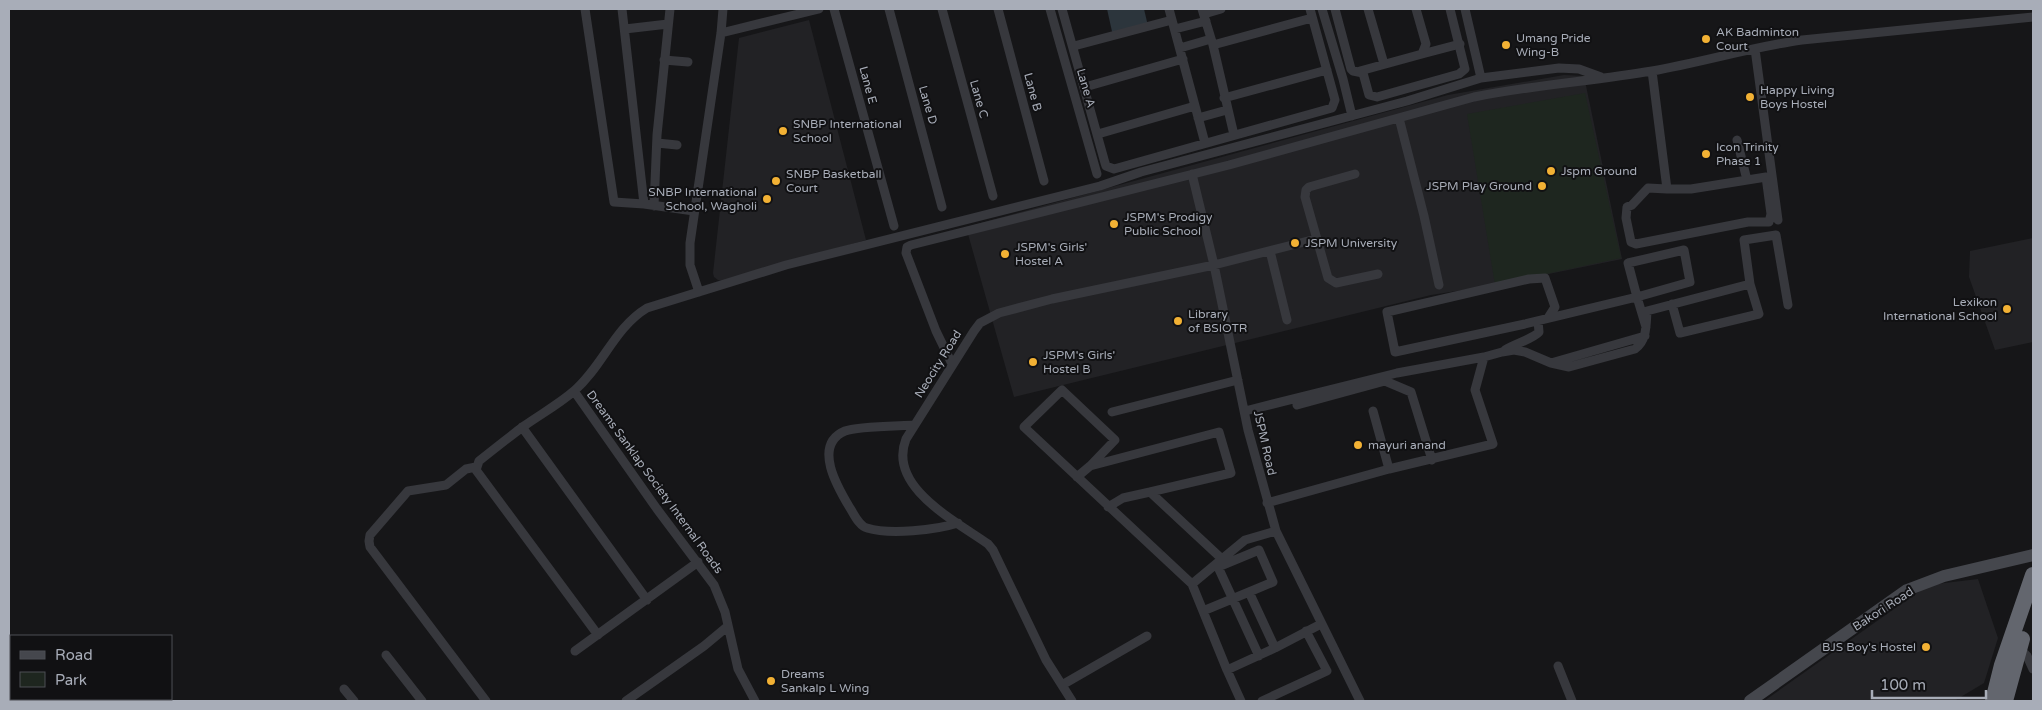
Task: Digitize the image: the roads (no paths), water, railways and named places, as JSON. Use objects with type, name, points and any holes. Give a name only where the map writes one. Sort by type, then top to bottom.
[{"type":"highway","points":[[1993,701],[2002,665],[2033,575]]},
{"type":"highway","points":[[2005,701],[2019,647],[2033,606]]},
{"type":"street","points":[[586,9],[614,202],[644,204],[694,212]]},
{"type":"street","points":[[622,9],[644,204]]},
{"type":"street","points":[[654,206],[657,143],[670,9]]},
{"type":"street","points":[[699,292],[691,271],[689,257],[723,9]]},
{"type":"street","points":[[721,33],[819,9]]},
{"type":"street","name":"Lane E","points":[[834,9],[894,226]]},
{"type":"street","name":"Lane D","points":[[888,9],[942,207]]},
{"type":"street","name":"Lane C","points":[[942,9],[994,196]]},
{"type":"street","name":"Lane B","points":[[998,9],[1044,181]]},
{"type":"street","name":"Lane A","points":[[1050,9],[1097,174]]},
{"type":"street","points":[[1062,9],[1074,46],[1105,163],[1106,166],[1114,169],[1332,108],[1335,100],[1310,9]]},
{"type":"street","points":[[1169,9],[1205,143]]},
{"type":"street","points":[[1175,29],[1204,14],[1221,9]]},
{"type":"street","points":[[1322,9],[1352,116]]},
{"type":"street","points":[[1334,9],[1353,71],[1360,71],[1460,44]]},
{"type":"street","points":[[1368,9],[1384,64]]},
{"type":"street","points":[[1416,9],[1426,44],[1422,54]]},
{"type":"street","points":[[1360,71],[1364,75],[1369,95],[1376,97],[1459,74],[1465,69],[1450,9]]},
{"type":"street","points":[[1465,9],[1481,78]]},
{"type":"street","points":[[1204,14],[1234,135]]},
{"type":"street","points":[[952,364],[936,331],[906,253],[910,245],[1192,174],[1502,92],[1652,71],[1802,40],[2033,17]]},
{"type":"street","points":[[1180,48],[1312,18]]},
{"type":"street","points":[[1074,46],[1172,20]]},
{"type":"street","points":[[625,29],[668,24]]},
{"type":"street","points":[[1320,46],[1332,41]]},
{"type":"street","points":[[1756,49],[1778,220]]},
{"type":"street","points":[[1085,87],[1183,59]]},
{"type":"street","points":[[664,60],[688,62]]},
{"type":"street","points":[[598,635],[476,470],[476,467],[479,461],[522,427],[574,390],[591,372],[620,330],[639,313],[661,302],[786,265],[1100,186],[1141,172],[1407,101],[1481,78],[1559,68],[1579,69],[1601,77]]},
{"type":"street","points":[[1224,98],[1327,70]]},
{"type":"street","points":[[1652,71],[1667,189]]},
{"type":"street","points":[[1098,134],[1195,106]]},
{"type":"street","points":[[1198,118],[1227,110]]},
{"type":"street","points":[[1398,118],[1424,216],[1439,285]]},
{"type":"street","points":[[1220,139],[1223,151]]},
{"type":"street","points":[[1737,140],[1747,180]]},
{"type":"street","points":[[657,143],[677,145]]},
{"type":"street","name":"JSPM Road","points":[[1192,174],[1267,503],[1276,531],[1360,701]]},
{"type":"street","points":[[1355,174],[1309,187],[1304,197],[1328,278],[1331,282],[1336,283],[1378,274]]},
{"type":"street","points":[[1766,177],[1771,214],[1769,222],[1748,222],[1633,243],[1630,239],[1626,218],[1627,207],[1632,205],[1648,188],[1692,189],[1747,180],[1766,177]]},
{"type":"street","points":[[1672,304],[1680,333],[1759,314],[1750,284],[1744,240],[1776,236],[1788,305]]},
{"type":"street","name":"Neocity Road","points":[[1072,701],[1046,660],[994,550],[938,510],[906,473],[903,463],[903,448],[914,425],[980,323],[999,313],[1052,299],[1214,265],[1316,239]]},
{"type":"street","points":[[1548,318],[1555,307],[1545,278],[1529,279],[1387,312],[1395,352],[1538,321],[1548,318],[1637,296],[1690,282],[1684,250],[1628,263],[1637,296],[1645,331]]},
{"type":"street","points":[[1270,251],[1287,320]]},
{"type":"street","points":[[1645,331],[1647,312],[1750,284]]},
{"type":"street","points":[[1502,352],[1540,332],[1538,321]]},
{"type":"street","points":[[1245,411],[1397,372],[1514,350],[1525,352],[1551,363],[1645,331]]},
{"type":"street","points":[[1267,503],[1389,469],[1494,444],[1475,390],[1484,357]]},
{"type":"street","points":[[1112,412],[1238,380]]},
{"type":"street","points":[[1297,405],[1385,382],[1411,392],[1432,460]]},
{"type":"street","name":"Dreams Sanklap Society Internal Roads","points":[[574,390],[672,530],[714,585],[728,626],[738,670],[755,701]]},
{"type":"street","points":[[1077,477],[1115,440],[1062,390],[1024,427],[1108,507],[1192,584],[1241,701]]},
{"type":"street","points":[[1373,411],[1389,469]]},
{"type":"street","points":[[914,425],[853,429],[839,435],[830,446],[829,453],[833,477],[859,522],[867,528],[927,530],[958,523]]},
{"type":"street","points":[[522,427],[647,600]]},
{"type":"street","points":[[1090,466],[1219,432],[1231,473],[1123,498],[1108,507]]},
{"type":"street","points":[[476,467],[466,469],[446,484],[408,490],[376,529],[369,541],[370,547],[411,604],[486,701]]},
{"type":"street","points":[[1150,492],[1218,563],[1259,656]]},
{"type":"street","points":[[1192,584],[1244,540],[1276,531]]},
{"type":"street","points":[[1203,611],[1273,582],[1259,550],[1218,563]]},
{"type":"street","name":"Bakori Road","points":[[1750,701],[1907,590],[1944,576],[2033,555]]},
{"type":"street","points":[[575,651],[698,562]]},
{"type":"street","points":[[1249,592],[1275,648]]},
{"type":"street","points":[[1227,670],[1322,624]]},
{"type":"street","points":[[626,701],[704,646],[728,626]]},
{"type":"street","points":[[1262,701],[1327,671],[1306,631]]},
{"type":"street","points":[[1062,685],[1147,636]]},
{"type":"street","points":[[2019,647],[2027,656],[2033,669]]},
{"type":"street","points":[[386,655],[422,701]]},
{"type":"street","points":[[1558,666],[1572,701]]},
{"type":"street","points":[[344,689],[354,701]]},
{"type":"place","name":"AK Badminton Court","points":[[1706,39]]},
{"type":"place","name":"Umang Pride Wing-B","points":[[1506,45]]},
{"type":"place","name":"Happy Living Boys Hostel","points":[[1750,97]]},
{"type":"place","name":"SNBP International School","points":[[783,131]]},
{"type":"place","name":"Icon Trinity Phase 1","points":[[1706,154]]},
{"type":"place","name":"Jspm Ground","points":[[1551,171]]},
{"type":"place","name":"SNBP Basketball Court","points":[[776,181]]},
{"type":"place","name":"JSPM Play Ground","points":[[1542,186]]},
{"type":"place","name":"SNBP International School, Wagholi","points":[[767,199]]},
{"type":"place","name":"JSPM's Prodigy Public School","points":[[1114,224]]},
{"type":"place","name":"JSPM University","points":[[1295,243]]},
{"type":"place","name":"JSPM's Girls' Hostel A","points":[[1005,254]]},
{"type":"place","name":"Lexikon International School","points":[[2007,309]]},
{"type":"place","name":"Library of BSIOTR","points":[[1178,321]]},
{"type":"place","name":"JSPM's Girls' Hostel B","points":[[1033,362]]},
{"type":"place","name":"mayuri anand","points":[[1358,445]]},
{"type":"place","name":"BJS Boy's Hostel","points":[[1926,647]]},
{"type":"place","name":"Dreams Sankalp L Wing","points":[[771,681]]}]
